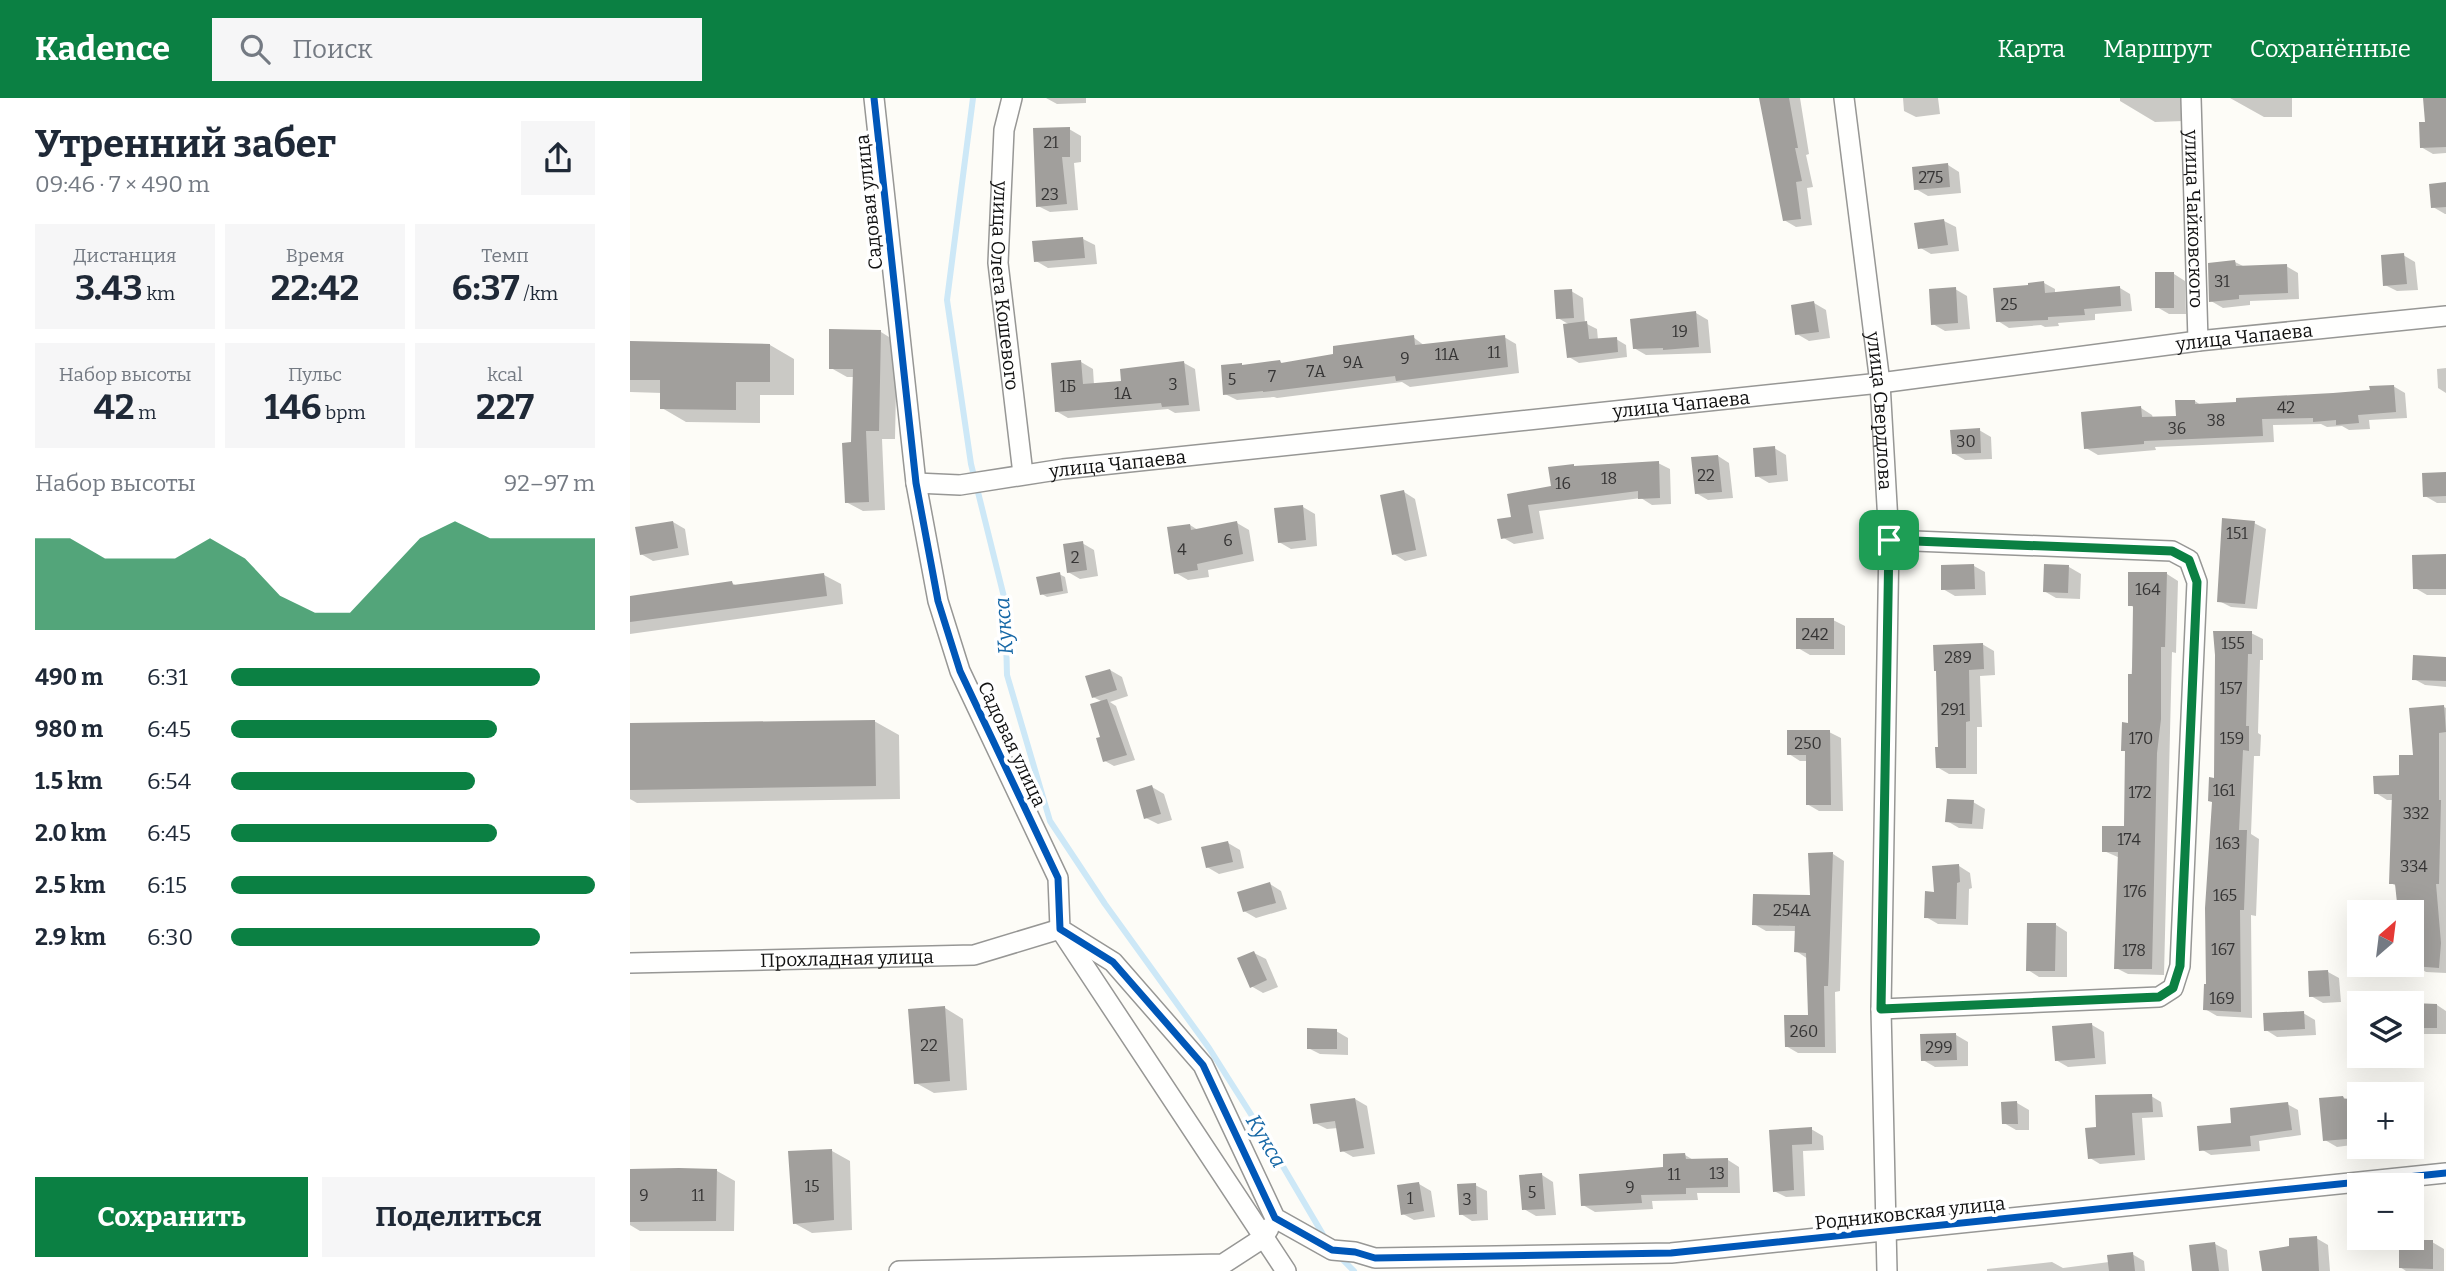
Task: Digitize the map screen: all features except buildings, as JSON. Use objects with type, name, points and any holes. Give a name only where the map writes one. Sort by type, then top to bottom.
[{"type":"street","name":"Садовая улица","points":[[874,98],[916,483],[938,601],[956,660],[1058,878],[1060,929]]},
{"type":"street","name":"улица Олега Кошевого","points":[[1012,98],[1004,130],[998,262],[1023,474]]},
{"type":"street","name":"улица Свердлова","points":[[1844,98],[1881,383],[1889,540],[1881,1009],[1887,1271]]},
{"type":"street","name":"улица Чайковского","points":[[2192,98],[2198,341]]},
{"type":"street","name":"улица Чапаева","points":[[916,483],[960,485],[1023,474],[1881,383],[2198,341],[2446,316]]},
{"type":"street","points":[[1881,1009],[2159,997],[2173,988],[2180,966],[2197,582],[2189,560],[2172,551],[1889,540]]},
{"type":"street","points":[[899,1271],[1223,1264],[1263,1238],[1275,1218],[1203,1065],[1113,962],[1060,929]]},
{"type":"street","points":[[1060,929],[1286,1271]]},
{"type":"street","name":"Прохладная улица","points":[[630,963],[974,955],[1060,929]]},
{"type":"street","name":"Родниковская улица","points":[[1275,1218],[1332,1251],[1355,1252],[1375,1258],[1671,1253],[2446,1173]]},
{"type":"waterway","name":"Кукса","points":[[973,98],[947,300],[971,464],[1005,601],[1007,675],[1050,821],[1105,904],[1209,1048],[1325,1238]]},
{"type":"waterway","name":"Кукса","points":[[1338,1255],[1354,1271]]},
{"type":"cycle path","points":[[874,98],[916,483],[938,601],[960,671],[1058,878],[1060,929],[1113,962],[1203,1065],[1275,1218],[1332,1250],[1355,1252],[1375,1258],[1671,1253],[2446,1173]]},
{"type":"route","points":[[1889,540],[2172,551],[2189,560],[2197,582],[2180,966],[2173,988],[2159,997],[1881,1009],[1889,540]]}]
